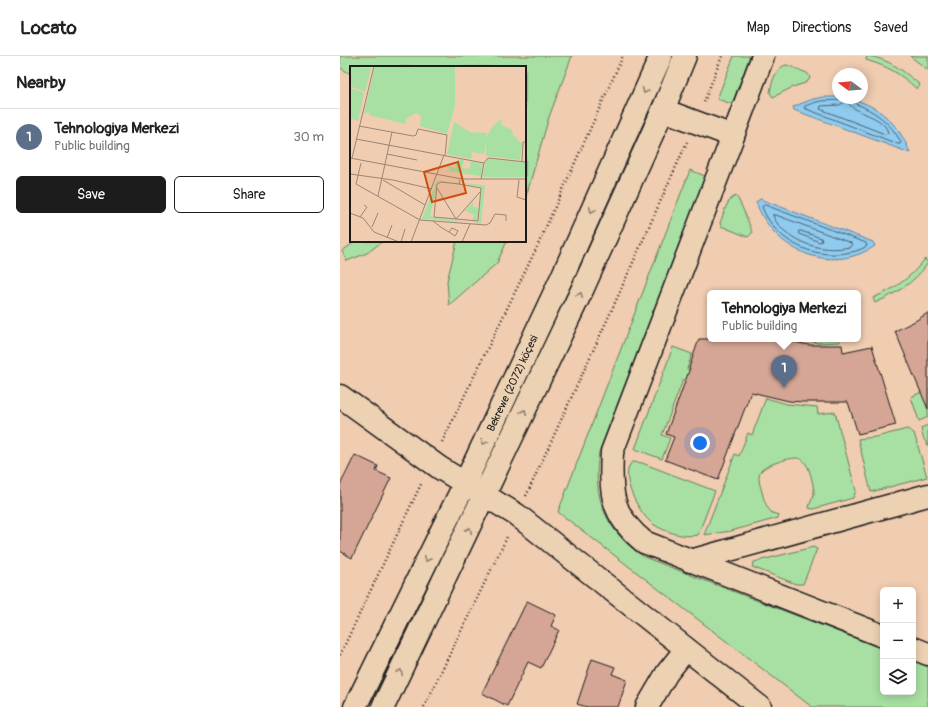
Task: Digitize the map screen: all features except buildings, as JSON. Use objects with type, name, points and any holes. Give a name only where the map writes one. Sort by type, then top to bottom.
[{"type":"main road","name":"Bekrewe (2072) köçesi","points":[[355,707],[465,483],[562,278],[661,56]]},
{"type":"main road","points":[[383,707],[583,288],[663,110],[685,56]]},
{"type":"main road","points":[[763,56],[612,452],[611,479],[614,501],[622,519],[631,531],[644,542],[880,635]]},
{"type":"main road","points":[[663,110],[732,136]]},
{"type":"main road","points":[[340,396],[432,462],[517,515],[760,707]]},
{"type":"main road","points":[[690,561],[928,495]]},
{"type":"main road","points":[[647,707],[667,673],[686,649]]},
{"type":"main road","points":[[916,649],[928,654]]},
{"type":"path","points":[[340,655],[537,247],[623,56]]},
{"type":"path","points":[[424,707],[517,515],[606,323],[696,122],[722,56]]},
{"type":"green space","points":[[340,56],[572,56],[549,117],[526,197],[526,66],[350,66],[350,73],[340,68]]},
{"type":"green space","points":[[734,56],[750,56],[732,104],[717,99]]},
{"type":"green space","points":[[867,56],[875,57],[889,63],[920,85],[917,89],[893,71],[866,60]]},
{"type":"green space","points":[[910,56],[928,56],[928,70]]},
{"type":"green space","points":[[787,65],[807,73],[810,77],[809,80],[773,97],[770,93],[775,76],[783,66]]},
{"type":"green space","points":[[690,170],[705,176],[599,452],[597,468],[598,484],[604,512],[620,536],[644,557],[880,648],[880,695],[916,695],[916,662],[928,667],[928,707],[812,707],[558,512]]},
{"type":"green space","points":[[736,196],[752,233],[748,237],[721,226],[720,223],[728,203]]},
{"type":"green space","points":[[355,242],[382,242],[367,253],[347,261],[342,251]]},
{"type":"green space","points":[[457,242],[507,242],[497,263],[449,305],[447,281]]},
{"type":"green space","points":[[925,259],[928,263],[911,282],[898,291],[875,303],[873,298],[902,282]]},
{"type":"green space","points":[[812,342],[840,342],[819,343]]},
{"type":"green space","points":[[673,347],[692,354],[687,369],[694,372],[690,383],[683,380],[662,435],[670,438],[662,459],[635,449]]},
{"type":"green space","points":[[928,389],[928,417],[919,421],[911,397]]},
{"type":"green space","points":[[766,398],[787,404],[817,407],[818,414],[835,412],[856,491],[853,498],[813,509],[809,508],[814,494],[812,478],[807,466],[804,461],[800,459],[788,459],[767,466],[761,471],[759,476],[760,484],[768,508],[772,513],[779,515],[778,518],[731,531],[704,535],[735,454],[739,456],[748,433],[752,435]]},
{"type":"green space","points":[[928,425],[928,446],[923,437],[921,428]]},
{"type":"green space","points":[[907,429],[914,433],[927,477],[871,492],[858,439],[876,437]]},
{"type":"green space","points":[[632,462],[642,463],[715,491],[698,535],[687,536],[669,532],[653,524],[648,519],[637,504],[629,485],[628,468]]},
{"type":"green space","points":[[813,547],[817,549],[803,584],[796,584],[752,567],[754,562]]},
{"type":"water","points":[[832,97],[832,104],[866,104],[873,107],[883,114],[899,131],[910,153],[794,110],[793,107],[813,99]]},
{"type":"water","points":[[760,199],[873,242],[875,246],[857,255],[839,259],[822,258],[805,253],[789,245],[775,233],[764,219],[756,202]]},
{"type":"place","name":"Tehnologiya Merkezi","points":[[784,388]]}]
